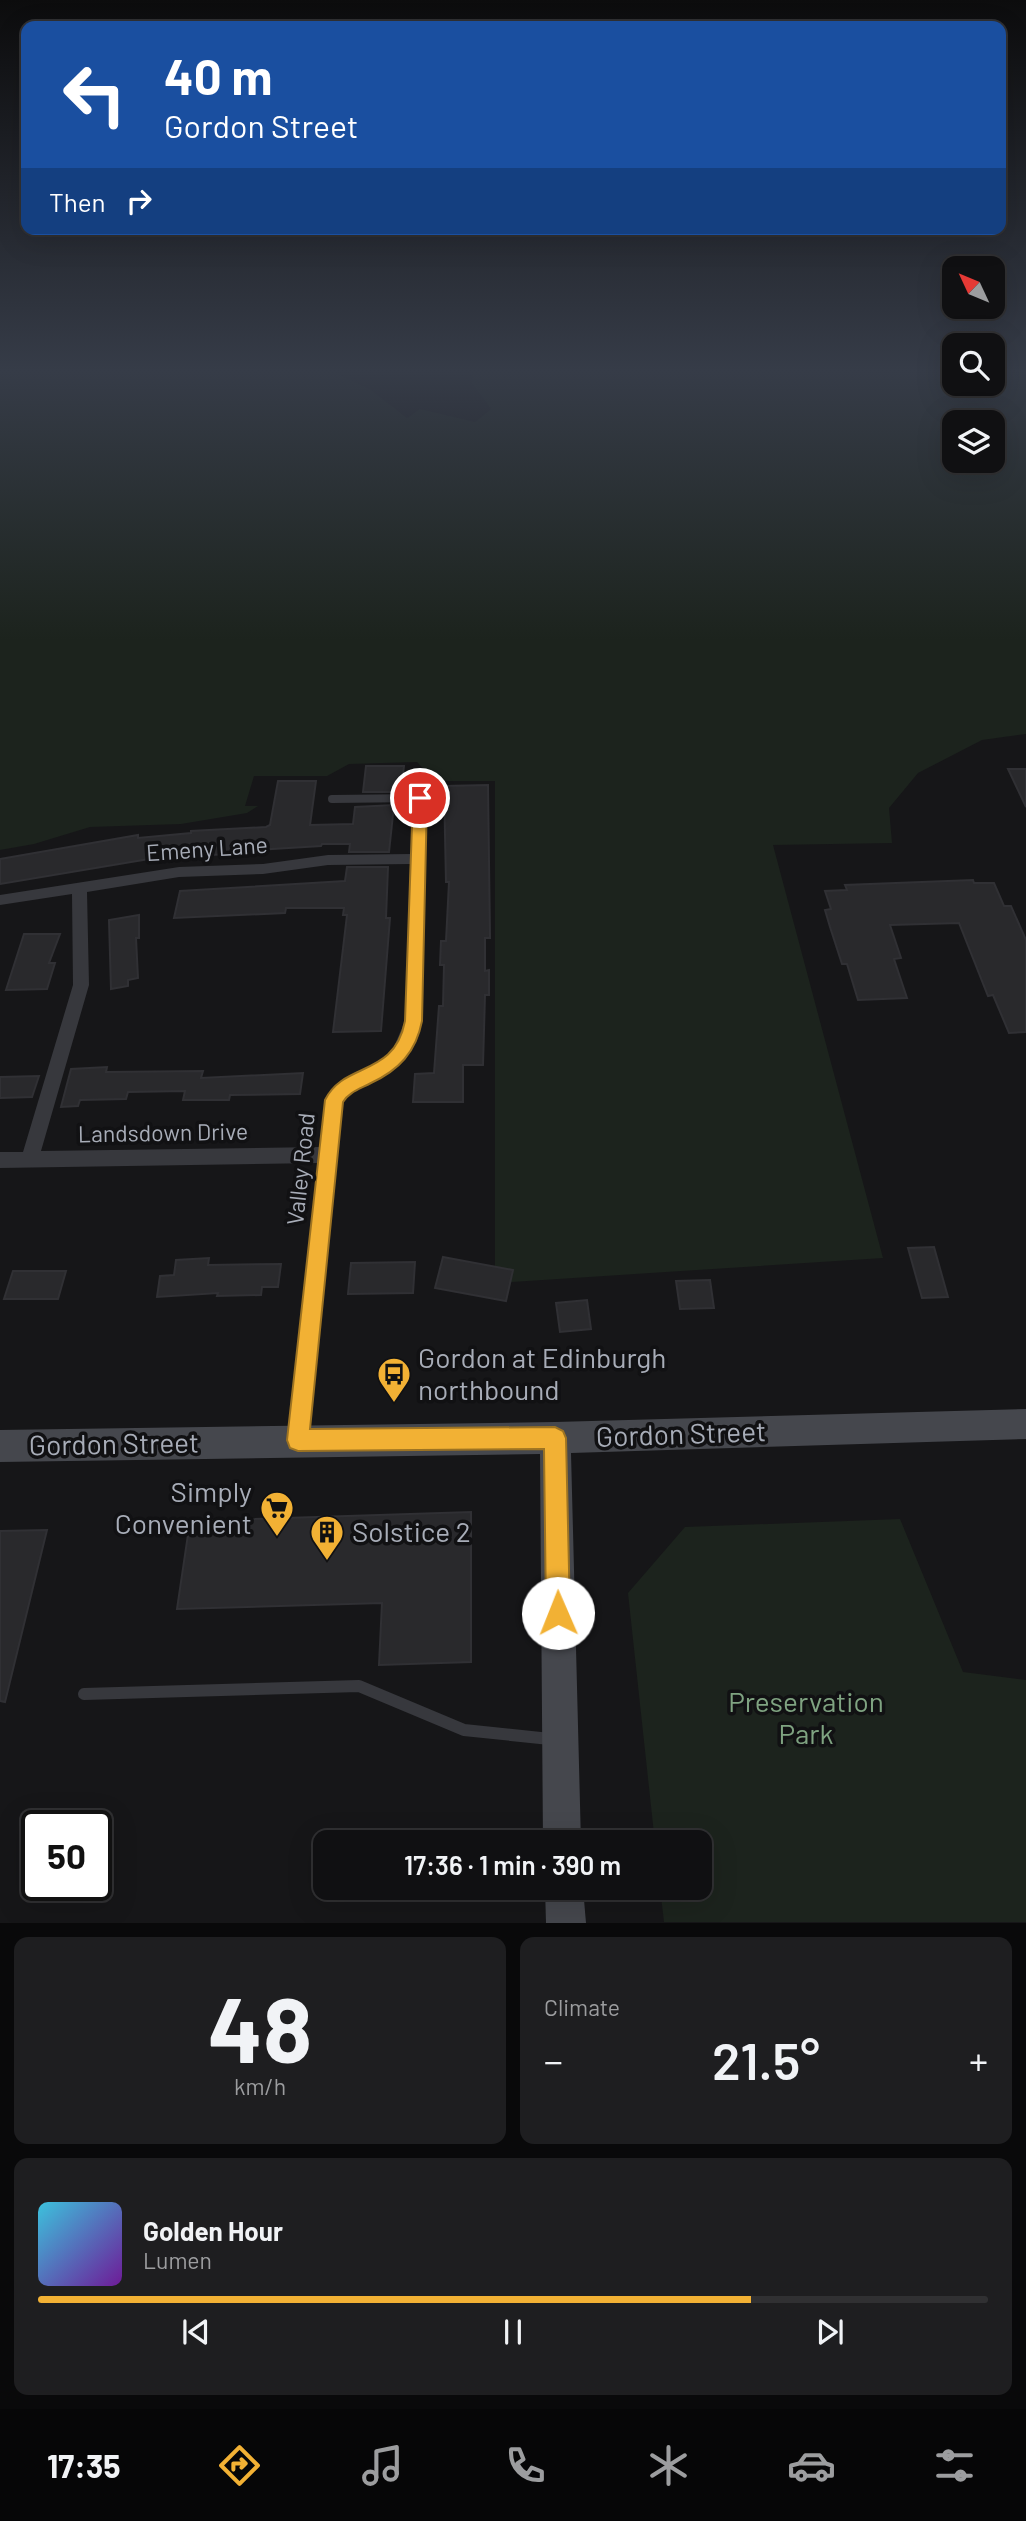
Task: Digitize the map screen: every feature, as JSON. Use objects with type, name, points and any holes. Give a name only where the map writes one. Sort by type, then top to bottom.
[{"type":"main road","name":"Gordon Street","points":[[0,1446],[555,1438],[1026,1424]]},
{"type":"main road","points":[[555,1438],[562,1830]]},
{"type":"main road","points":[[565,1900],[566,1923]]},
{"type":"street","name":"Valley Road","points":[[298,1440],[326,1155],[334,1100],[341,1089],[383,1070],[410,1040],[413,1021],[420,774]]},
{"type":"street","name":"Emeny Lane","points":[[0,900],[179,872],[263,869],[328,860],[418,859]]},
{"type":"street","points":[[30,1159],[81,985],[79,887]]},
{"type":"street","name":"Landsdown Drive","points":[[0,1160],[326,1155]]},
{"type":"lane","points":[[332,799],[420,798]]},
{"type":"lane","points":[[84,1694],[359,1686],[464,1730],[560,1740]]},
{"type":"green space","points":[[0,461],[942,461],[942,473],[1005,473],[1005,461],[1026,461],[1026,734],[982,740],[918,773],[889,808],[892,843],[773,845],[883,1258],[495,1283],[495,781],[435,781],[417,762],[349,764],[327,776],[254,776],[245,806],[258,806],[247,813],[181,824],[90,827],[34,844],[0,850]]},
{"type":"green space","name":"Preservation Park","points":[[900,1519],[963,1672],[1026,1680],[1026,1922],[664,1922],[661,1900],[712,1900],[712,1830],[654,1830],[628,1593],[685,1527]]},
{"type":"building","points":[[366,766],[404,766],[402,783],[396,783],[395,792],[363,792]]},
{"type":"building","points":[[1008,769],[1026,769],[1026,807]]},
{"type":"building","points":[[278,781],[316,781],[310,825],[353,824],[355,807],[394,805],[389,852],[349,852],[350,844],[322,844],[256,850],[256,853],[161,857],[0,884],[0,859],[138,835],[138,838],[191,831],[266,827],[270,825]]},
{"type":"building","points":[[488,785],[490,938],[485,938],[485,971],[489,970],[489,995],[485,995],[483,1065],[463,1065],[463,1102],[413,1102],[415,1074],[434,1073],[439,1006],[443,1006],[444,965],[440,965],[441,941],[446,941],[449,882],[446,882],[444,786]]},
{"type":"building","points":[[347,867],[388,867],[386,918],[390,918],[381,1031],[333,1032],[347,915],[343,915],[344,908],[286,908],[285,913],[174,918],[180,891],[345,881]]},
{"type":"building","points":[[973,880],[974,883],[994,883],[1004,906],[1011,906],[1026,940],[1026,1032],[1009,1033],[993,995],[988,996],[959,923],[890,925],[901,958],[894,959],[907,998],[858,1000],[847,964],[842,964],[830,927],[825,910],[831,909],[825,891],[847,890],[845,885]]},
{"type":"building","points":[[139,915],[139,938],[136,938],[138,978],[128,980],[128,986],[111,989],[109,920]]},
{"type":"building","points":[[24,934],[60,934],[49,963],[55,963],[47,989],[6,990]]},
{"type":"building","points":[[107,1067],[106,1072],[203,1071],[201,1078],[303,1073],[300,1094],[230,1095],[229,1100],[183,1100],[185,1091],[128,1092],[126,1099],[80,1100],[78,1106],[61,1107],[71,1069]]},
{"type":"building","points":[[39,1076],[32,1097],[0,1098],[0,1077]]},
{"type":"building","points":[[934,1247],[948,1297],[922,1298],[908,1248]]},
{"type":"building","points":[[443,1257],[513,1270],[506,1301],[435,1288]]},
{"type":"building","points":[[209,1258],[208,1265],[281,1264],[278,1287],[262,1287],[261,1295],[217,1296],[218,1293],[157,1297],[160,1276],[174,1275],[176,1260]]},
{"type":"building","points":[[415,1262],[413,1293],[348,1294],[351,1263]]},
{"type":"building","points":[[13,1271],[66,1271],[58,1299],[4,1299]]},
{"type":"building","points":[[710,1280],[714,1308],[680,1309],[676,1281]]},
{"type":"building","points":[[587,1300],[591,1329],[560,1332],[556,1303]]},
{"type":"building","name":"Solstice 2","points":[[471,1512],[471,1662],[379,1665],[382,1603],[177,1609],[190,1521]]},
{"type":"building","points":[[47,1530],[5,1702],[0,1701],[0,1531]]},
{"type":"place","name":"Gordon at Edinburgh northbound","points":[[394,1404]]},
{"type":"place","name":"Simply Convenient","points":[[277,1538]]},
{"type":"place","name":"Solstice 2","points":[[327,1562]]},
{"type":"route","points":[[420,798],[413,1021],[410,1040],[383,1070],[341,1089],[334,1100],[326,1155],[298,1440],[555,1438],[558,1613]]}]
